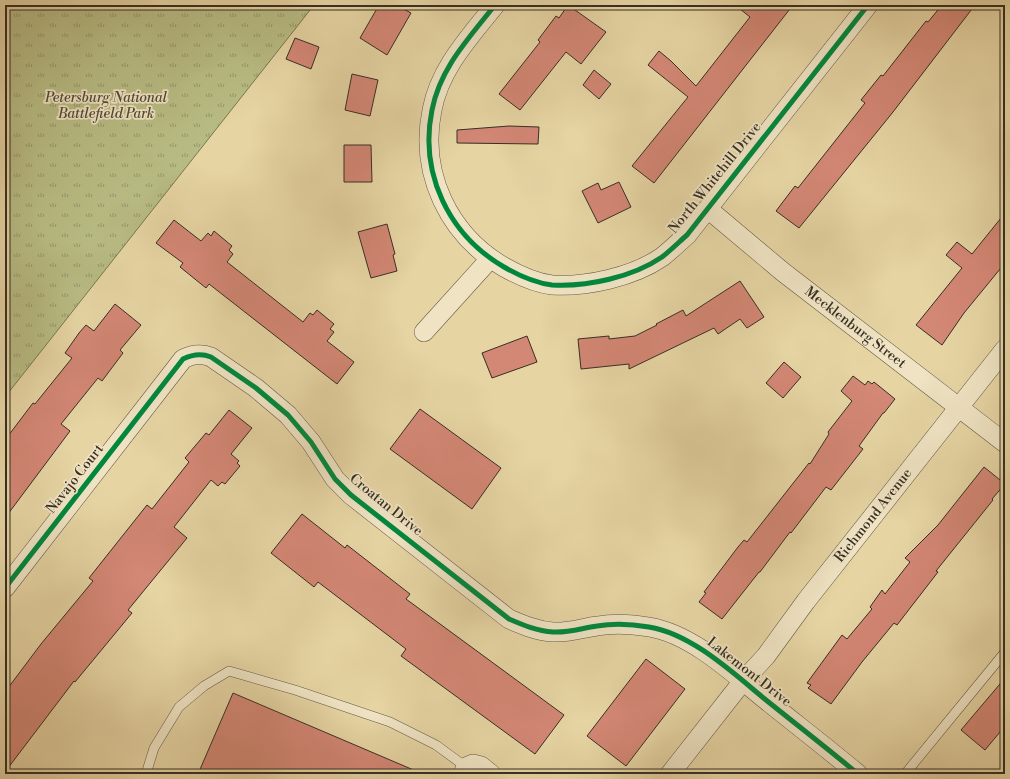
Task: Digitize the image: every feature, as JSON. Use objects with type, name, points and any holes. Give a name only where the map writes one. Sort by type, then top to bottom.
[{"type":"street","name":"North Whitehill Drive","points":[[495,5],[452,59],[440,84],[432,110],[429,132],[430,163],[438,192],[450,215],[470,241],[490,259],[514,273],[552,285],[582,284],[612,279],[640,268],[662,257],[687,235],[868,5]]},
{"type":"street","name":"Mecklenburg Street","points":[[708,210],[783,272],[1005,443]]},
{"type":"street","points":[[424,332],[490,259]]},
{"type":"street","name":"Richmond Avenue","points":[[670,774],[743,681],[766,656],[806,601],[1005,350]]},
{"type":"street","name":"Croatan Drive","points":[[164,384],[183,359],[194,354],[205,354],[211,357],[256,388],[288,415],[311,442],[335,479],[358,500],[510,618],[530,628],[561,632]]},
{"type":"street","name":"Navajo Court","points":[[5,588],[164,384]]},
{"type":"street","name":"Lakemont Drive","points":[[561,632],[570,632],[598,625],[627,624],[650,627],[678,635],[700,648],[743,681],[858,774]]},
{"type":"street","points":[[465,771],[473,764],[480,766],[491,774]]},
{"type":"lane","points":[[905,774],[1005,652]]},
{"type":"lane","points":[[146,774],[154,748],[179,707],[204,686],[229,671],[295,690],[390,722],[436,745],[465,771]]},
{"type":"green space","name":"Petersburg National Battlefield Park","points":[[5,5],[314,5],[5,397]]},
{"type":"building","points":[[379,5],[396,5],[411,13],[387,55],[360,38]]},
{"type":"building","points":[[568,5],[606,32],[581,64],[566,52],[520,110],[499,94],[540,42],[538,40],[556,16],[559,18]]},
{"type":"building","points":[[735,5],[793,5],[654,183],[632,166],[688,97],[648,65],[659,51],[696,86],[750,17]]},
{"type":"building","points":[[942,5],[975,5],[893,112],[799,228],[776,211],[795,186],[798,188],[865,103],[861,100],[881,75],[883,76],[926,21],[928,22]]},
{"type":"building","points":[[295,38],[319,47],[311,69],[286,59]]},
{"type":"building","points":[[594,70],[611,84],[599,99],[583,85]]},
{"type":"building","points":[[352,74],[378,80],[370,116],[345,110]]},
{"type":"building","points":[[509,126],[539,127],[538,144],[457,143],[457,130]]},
{"type":"building","points":[[344,145],[371,145],[372,182],[344,182]]},
{"type":"building","points":[[619,182],[631,207],[598,223],[582,191],[598,183],[601,190]]},
{"type":"building","points":[[1005,213],[1005,263],[964,313],[942,345],[916,325],[962,268],[946,255],[957,242],[972,254]]},
{"type":"building","points":[[174,220],[201,241],[208,233],[211,236],[214,231],[232,246],[229,250],[233,254],[227,262],[303,322],[310,313],[313,315],[317,310],[334,324],[330,329],[334,332],[327,341],[354,362],[337,384],[209,284],[206,288],[180,267],[183,263],[156,243]]},
{"type":"building","points":[[387,224],[395,254],[393,255],[397,271],[371,278],[358,232]]},
{"type":"building","points":[[740,281],[764,317],[747,328],[740,319],[718,334],[714,328],[629,369],[629,364],[581,369],[578,339],[609,336],[609,339],[635,336],[683,310],[686,316]]},
{"type":"building","points":[[115,304],[141,325],[120,350],[123,353],[102,381],[98,378],[61,424],[70,431],[5,518],[5,440],[33,403],[35,404],[72,358],[65,353],[79,333],[86,325],[94,331]]},
{"type":"building","points":[[527,336],[537,362],[492,378],[482,353]]},
{"type":"building","points":[[784,362],[801,377],[783,398],[766,383]]},
{"type":"building","points":[[853,376],[865,385],[868,381],[872,384],[874,382],[895,399],[859,446],[863,449],[831,490],[826,487],[722,619],[699,602],[706,593],[704,592],[738,547],[744,540],[747,542],[809,463],[810,464],[829,434],[828,432],[852,401],[841,391]]},
{"type":"building","points":[[420,409],[501,468],[472,509],[390,449]]},
{"type":"building","points":[[229,410],[252,428],[231,454],[239,461],[237,463],[240,466],[225,484],[222,482],[218,486],[211,480],[174,527],[187,538],[128,610],[132,613],[75,682],[74,681],[5,772],[5,692],[41,644],[93,581],[89,578],[147,505],[152,509],[189,462],[185,458],[206,433],[209,435]]},
{"type":"building","points":[[984,467],[1005,484],[936,571],[938,572],[897,625],[894,623],[862,662],[831,704],[808,688],[811,685],[807,683],[842,635],[847,639],[872,609],[870,607],[882,590],[885,594],[910,562],[905,558],[938,525]]},
{"type":"building","points":[[302,514],[345,548],[347,545],[410,594],[406,599],[564,715],[535,754],[401,656],[406,649],[318,582],[314,587],[271,553]]},
{"type":"building","points":[[646,659],[685,689],[626,766],[587,736]]},
{"type":"building","points":[[1005,678],[1005,726],[985,750],[961,730]]},
{"type":"building","points":[[233,693],[423,774],[198,774]]},
{"type":"cycle path","points":[[495,5],[457,54],[436,95],[432,110],[429,134],[430,157],[442,200],[454,220],[468,238],[485,254],[504,267],[527,278],[552,285],[595,282],[638,270],[662,257],[687,235],[868,5]]},
{"type":"cycle path","points":[[5,588],[183,359],[194,355],[204,355],[211,357],[256,388],[288,415],[311,442],[335,479],[351,495],[509,619],[530,627],[553,632],[565,632],[610,624],[623,624],[649,627],[665,631],[681,638],[696,646],[726,667],[858,774]]}]
